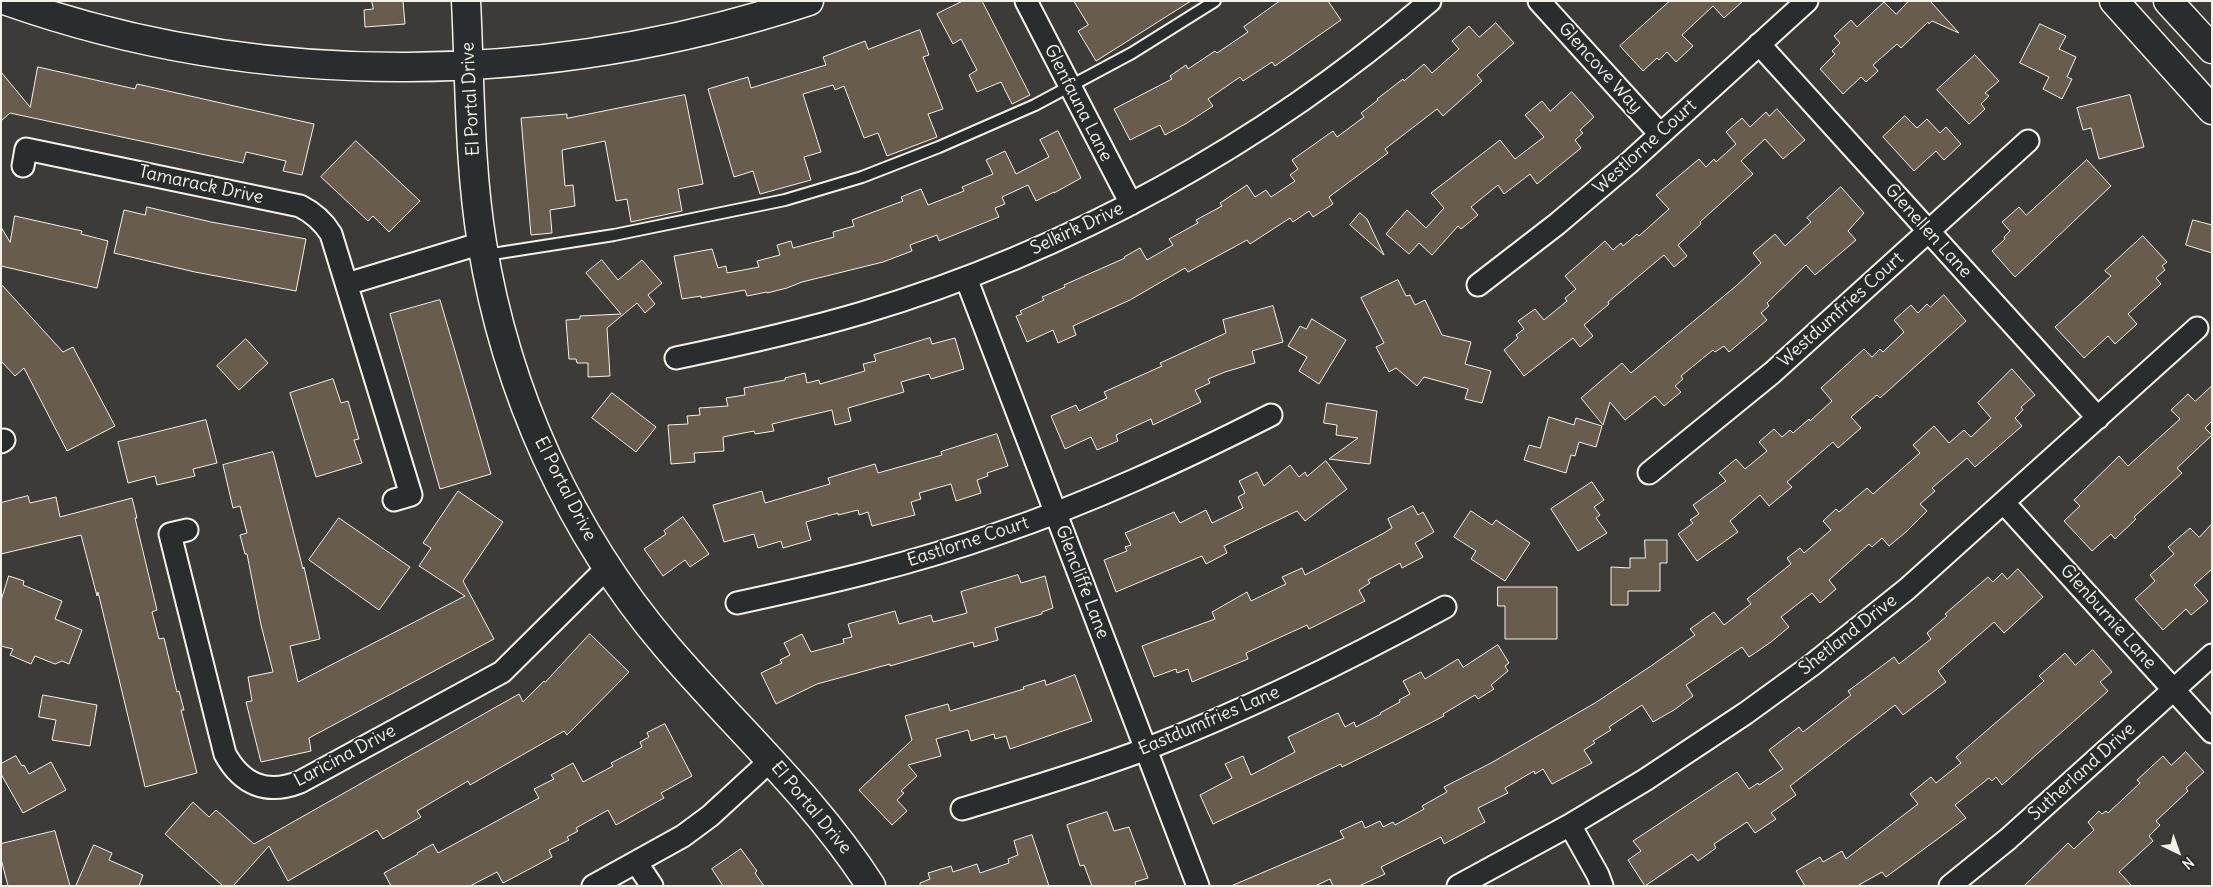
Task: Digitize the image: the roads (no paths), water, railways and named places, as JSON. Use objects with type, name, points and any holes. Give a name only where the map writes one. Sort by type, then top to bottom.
[{"type":"street","points":[[7,1],[93,27],[157,42],[222,54],[287,62],[353,66],[469,66],[527,62],[614,50],[660,42],[763,16],[809,1]]},
{"type":"street","name":"El Portal Drive","points":[[466,1],[476,188],[483,249],[496,312],[511,367],[554,473],[580,523],[608,568],[667,647],[771,760],[824,821],[871,886]]},
{"type":"street","name":"Glenfauna Lane","points":[[1026,1],[1131,204]]},
{"type":"street","name":"Selkirk Drive","points":[[676,358],[784,335],[862,313],[966,278],[1032,251],[1131,204],[1196,168],[1266,125],[1333,78],[1430,1]]},
{"type":"street","name":"Glencove Way","points":[[1539,1],[1660,134]]},
{"type":"street","name":"Westlorne Court","points":[[1478,286],[1557,224],[1807,1]]},
{"type":"street","points":[[2114,1],[2212,110]]},
{"type":"street","points":[[2168,1],[2212,49]]},
{"type":"street","name":"Glenellen Lane","points":[[1759,44],[2098,418]]},
{"type":"street","name":"Westdumfries Court","points":[[1649,473],[1772,373],[2028,141]]},
{"type":"street","name":"Tamarack Drive","points":[[23,166],[26,149],[300,206],[324,222],[331,234],[347,284],[411,495],[394,500]]},
{"type":"street","points":[[347,284],[483,249]]},
{"type":"street","name":"Glencliffe Lane","points":[[966,278],[1198,886]]},
{"type":"street","name":"Shetland Drive","points":[[1458,886],[1570,825],[1653,775],[1746,713],[1812,665],[1907,589],[2197,328]]},
{"type":"street","name":"Eastlorne Court","points":[[737,603],[844,580],[905,563],[1056,513],[1148,475],[1272,415]]},
{"type":"street","name":"Glenburnie Lane","points":[[2004,502],[2212,732]]},
{"type":"street","name":"Laricina Drive","points":[[187,530],[170,534],[225,754],[232,768],[244,779],[257,785],[272,788],[289,786],[300,782],[502,672],[608,568]]},
{"type":"street","name":"Eastdumfries Lane","points":[[962,810],[1078,773],[1146,749],[1213,722],[1312,677],[1445,607]]},
{"type":"street","name":"Sutherland Drive","points":[[1950,886],[2008,839],[2212,655]]},
{"type":"street","points":[[593,886],[683,836],[710,816],[771,760]]},
{"type":"street","points":[[1570,825],[1598,875],[1602,886]]},
{"type":"street","points":[[636,862],[652,886]]},
{"type":"lane","points":[[483,249],[614,234],[785,200],[862,177],[939,147],[1035,105],[1132,53],[1214,1]]}]
